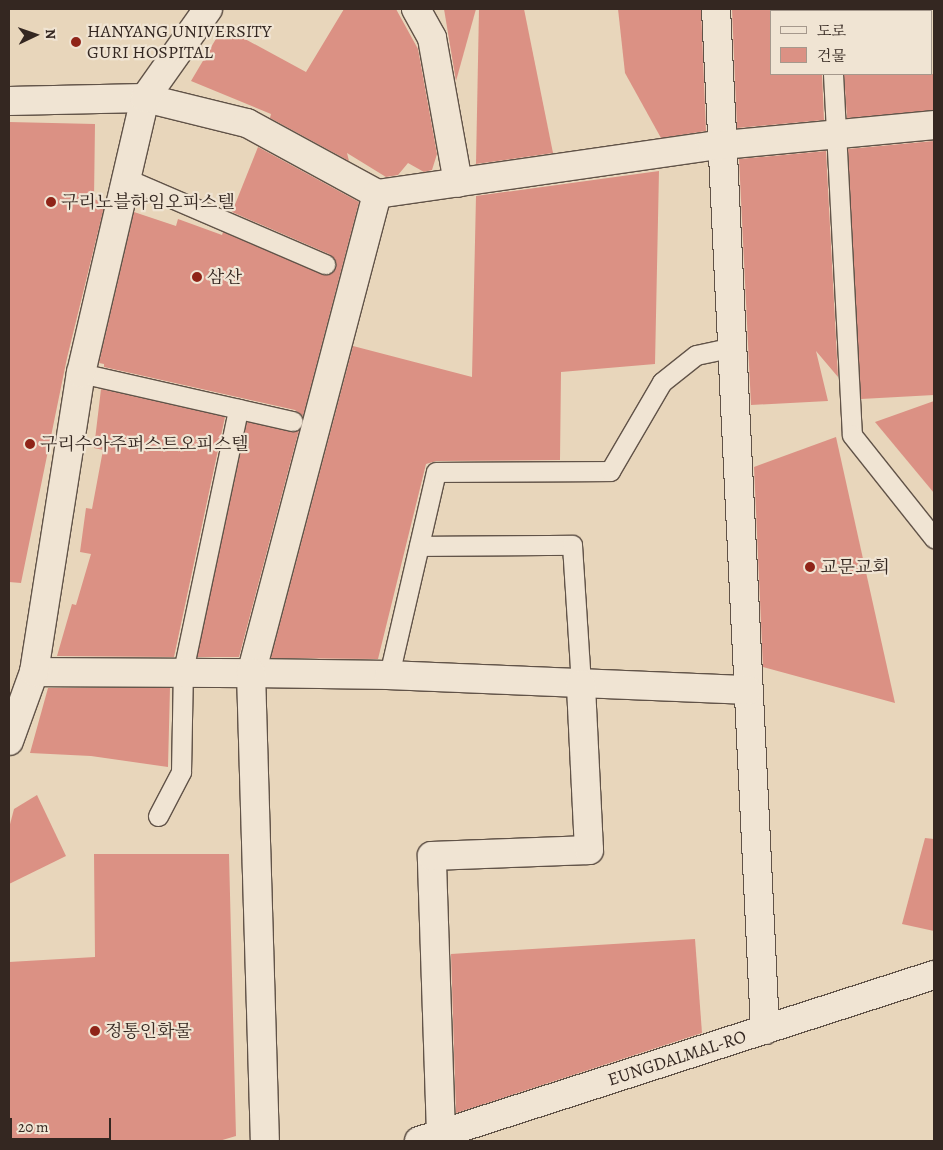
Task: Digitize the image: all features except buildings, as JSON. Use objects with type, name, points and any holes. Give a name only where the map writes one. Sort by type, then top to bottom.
[{"type":"street","points":[[9,742],[34,672],[81,373],[144,98],[208,9]]},
{"type":"street","points":[[416,9],[432,38],[458,183]]},
{"type":"street","points":[[716,9],[765,1030]]},
{"type":"street","points":[[9,101],[144,98],[247,123],[377,194],[723,145],[934,125]]},
{"type":"street","points":[[265,1141],[251,673],[377,194]]},
{"type":"street","points":[[34,672],[183,671],[388,675],[748,690]]},
{"type":"street","points":[[430,1138],[432,856],[589,850],[581,684]]},
{"type":"street","name":"EUNGDALMAL-RO","points":[[430,1138],[934,975]]},
{"type":"lane","points":[[833,75],[852,435],[934,538]]},
{"type":"lane","points":[[125,178],[325,264]]},
{"type":"lane","points":[[388,675],[436,472],[610,471],[662,382],[696,354],[733,347]]},
{"type":"lane","points":[[81,373],[293,421]]},
{"type":"lane","points":[[158,816],[181,772],[183,671],[238,410]]},
{"type":"lane","points":[[419,546],[572,545],[581,684]]},
{"type":"place","name":"HANYANG UNIVERSITY GURI HOSPITAL","points":[[76,42]]},
{"type":"place","name":"구리노블하임오피스텔","points":[[51,202]]},
{"type":"place","name":"삼산","points":[[197,277]]},
{"type":"place","name":"구리수아주퍼스트오피스텔","points":[[30,444]]},
{"type":"place","name":"교문교회","points":[[810,567]]},
{"type":"place","name":"정통인화물","points":[[95,1031]]}]
